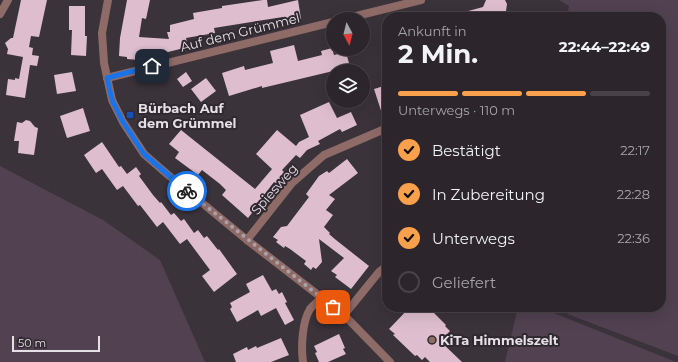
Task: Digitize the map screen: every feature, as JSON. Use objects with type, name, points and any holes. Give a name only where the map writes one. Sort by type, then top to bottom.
[{"type":"street","points":[[0,14],[8,0]]},
{"type":"street","points":[[108,0],[102,33],[104,63],[112,100],[123,122],[144,154],[247,240],[344,315],[390,362]]},
{"type":"street","points":[[370,12],[420,0]]},
{"type":"street","name":"Auf dem Grümmel","points":[[107,78],[326,24]]},
{"type":"street","name":"Spiesweg","points":[[247,240],[292,183],[324,155],[382,130]]},
{"type":"street","points":[[344,315],[382,270]]},
{"type":"street","points":[[303,362],[303,332],[310,310],[321,298]]},
{"type":"shaded area","points":[[559,0],[678,0],[678,356],[565,312],[666,312],[666,12],[568,12],[569,6]]},
{"type":"shaded area","points":[[0,166],[103,220],[160,260],[205,362],[0,362]]},
{"type":"shaded area","points":[[517,312],[551,312],[676,362],[505,362]]},
{"type":"building","points":[[21,0],[47,0],[39,37],[31,36],[29,47],[33,48],[32,55],[39,56],[37,66],[30,65],[25,98],[6,95],[8,79],[19,79],[23,57],[7,54],[8,49],[5,43],[13,38]]},
{"type":"building","points":[[127,0],[150,0],[146,19],[142,18],[139,37],[169,39],[167,32],[170,32],[170,25],[194,19],[193,13],[222,8],[222,6],[263,0],[267,0],[268,7],[298,0],[301,19],[285,22],[283,17],[214,28],[215,33],[186,38],[188,47],[164,53],[139,52],[139,60],[127,59],[127,57],[119,56],[120,38]]},
{"type":"building","points":[[486,0],[505,0],[507,4],[506,11],[502,12],[464,12],[483,7]]},
{"type":"building","points":[[69,6],[85,6],[85,36],[87,36],[86,56],[71,55],[72,30],[69,30]]},
{"type":"building","points":[[294,45],[298,61],[322,55],[321,51],[326,50],[326,56],[347,56],[349,64],[326,64],[326,73],[262,88],[262,86],[229,96],[222,73],[244,66],[245,70],[273,63],[270,51]]},
{"type":"building","points":[[72,72],[76,91],[57,94],[54,75]]},
{"type":"building","points":[[186,72],[192,81],[183,87],[177,79]]},
{"type":"building","points":[[206,78],[216,91],[201,102],[191,89]]},
{"type":"building","points":[[382,87],[382,114],[374,89]]},
{"type":"building","points":[[326,103],[326,108],[332,108],[337,118],[351,112],[357,125],[342,132],[340,129],[318,141],[320,144],[307,150],[300,158],[296,155],[282,170],[286,174],[277,184],[274,182],[248,218],[222,195],[226,190],[220,184],[202,170],[198,175],[175,158],[179,152],[169,144],[181,130],[255,189],[272,169],[256,154],[277,130],[296,146],[299,142],[309,137],[300,115]]},
{"type":"building","points":[[83,108],[90,131],[67,138],[60,116]]},
{"type":"building","points":[[26,120],[30,121],[35,127],[38,128],[34,155],[18,153],[19,141],[14,141],[17,122],[22,123]]},
{"type":"building","points":[[102,142],[119,167],[121,166],[127,174],[136,167],[141,174],[139,176],[153,195],[160,203],[161,202],[171,215],[174,213],[181,221],[184,219],[194,233],[198,230],[204,238],[207,236],[218,250],[219,249],[237,274],[214,292],[202,276],[210,270],[187,239],[180,244],[163,222],[157,227],[140,205],[138,206],[123,186],[117,190],[102,169],[96,173],[84,155]]},
{"type":"building","points":[[347,159],[358,173],[329,195],[335,199],[326,210],[333,215],[324,227],[330,233],[329,234],[369,266],[351,289],[335,277],[337,275],[331,271],[344,258],[319,239],[322,262],[316,269],[313,267],[311,270],[304,264],[306,261],[285,246],[284,248],[276,242],[278,240],[273,237],[281,227],[287,226],[309,197],[306,194],[319,176],[327,171],[329,173]]},
{"type":"building","points":[[263,275],[272,291],[276,289],[279,294],[282,292],[287,302],[285,303],[294,320],[285,325],[276,308],[261,316],[258,310],[237,322],[230,309],[232,307],[230,303],[250,292],[246,284]]},
{"type":"building","points":[[405,312],[433,312],[450,331],[440,341],[462,362],[430,362],[425,357],[422,360],[417,355],[415,356],[393,335],[395,334],[389,329]]},
{"type":"building","points":[[339,334],[346,354],[328,362],[319,362],[314,346]]},
{"type":"building","points":[[281,338],[289,355],[271,362],[236,362],[233,354],[247,347],[248,350],[256,346],[257,348]]},
{"type":"way so far","points":[[187,191],[333,307]]},
{"type":"place","name":"Bürbach Auf dem Grümmel","points":[[130,115]]},
{"type":"place","name":"KiTa Himmelszelt","points":[[432,340]]},
{"type":"route","points":[[152,66],[107,78],[112,100],[123,122],[144,154],[187,191]]}]
